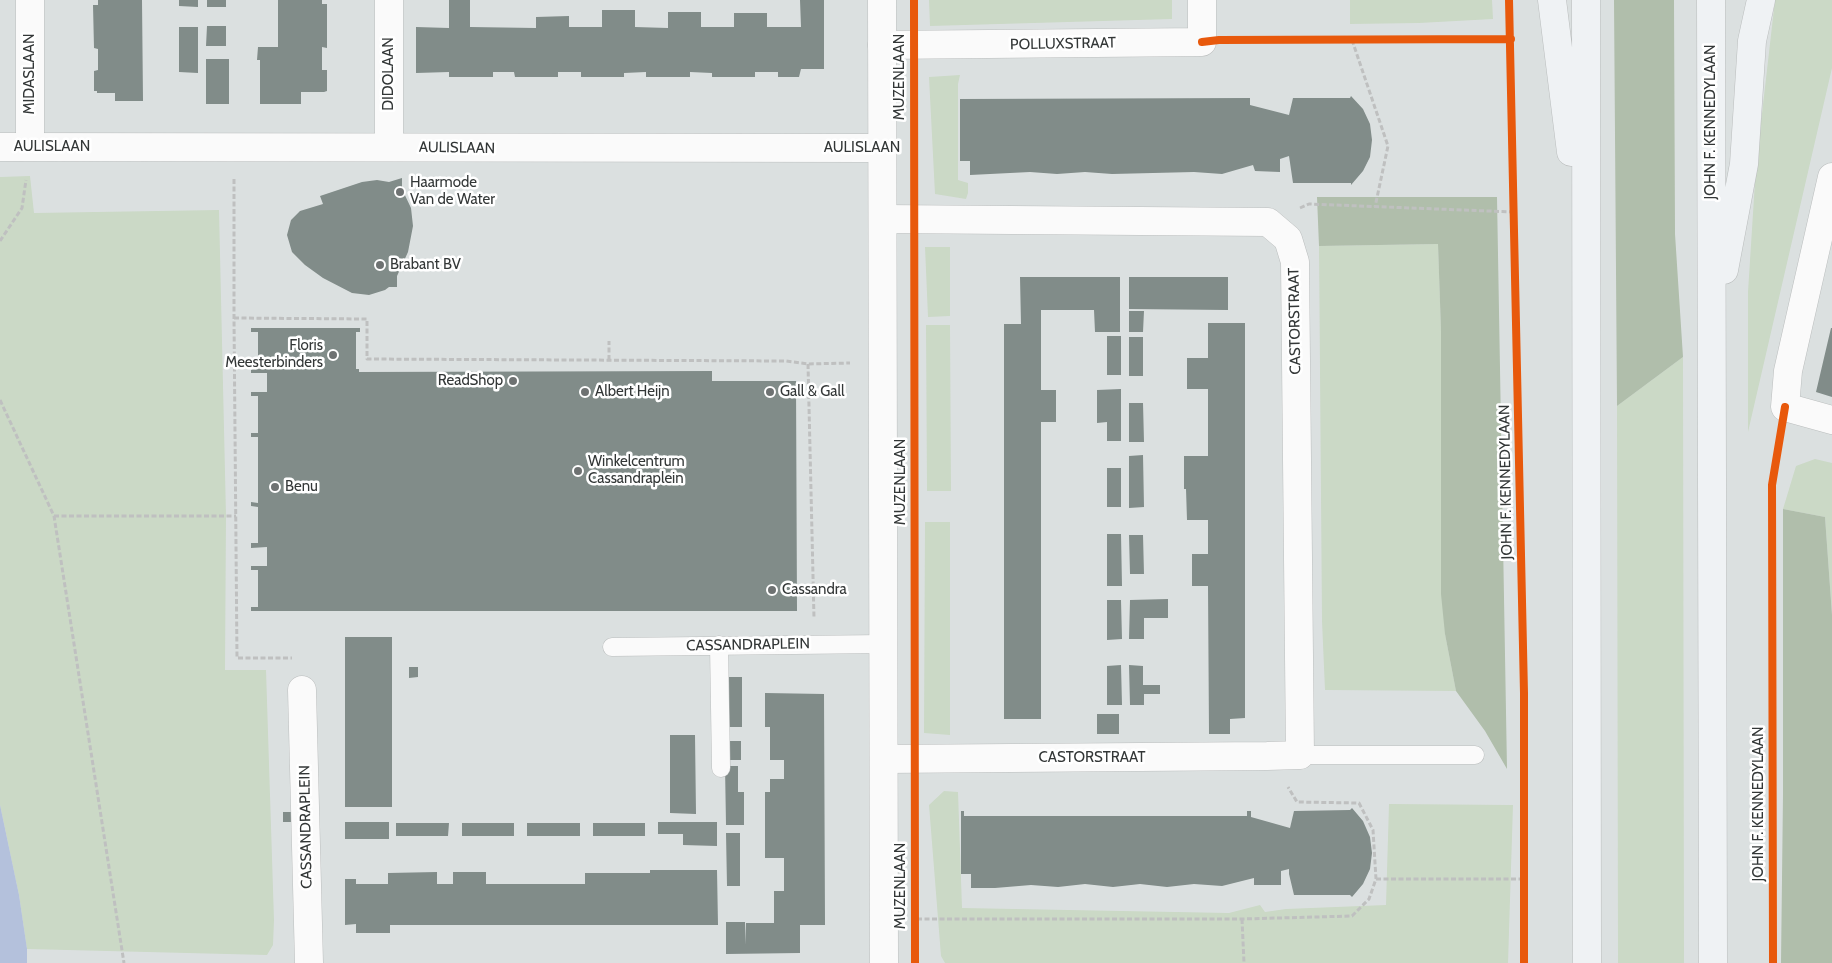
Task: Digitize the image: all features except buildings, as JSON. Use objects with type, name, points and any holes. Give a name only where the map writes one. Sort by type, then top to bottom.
[{"type":"main road","points":[[1552,0],[1586,265]]},
{"type":"main road","points":[[1586,0],[1587,963]]},
{"type":"main road","name":"JOHN F. KENNEDYLAAN","points":[[1710,0],[1713,963]]},
{"type":"main road","points":[[1712,331],[1744,164],[1752,41],[1761,0]]},
{"type":"street","name":"MIDASLAAN","points":[[30,0],[30,147]]},
{"type":"street","name":"DIDOLAAN","points":[[389,0],[389,147]]},
{"type":"street","name":"MUZENLAAN","points":[[882,0],[884,963]]},
{"type":"street","name":"POLLUXSTRAAT","points":[[882,46],[1202,42],[1202,0]]},
{"type":"street","name":"AULISLAAN","points":[[0,147],[883,148]]},
{"type":"street","points":[[1832,177],[1788,371],[1785,407],[1832,420]]},
{"type":"street","points":[[883,219],[1268,222]]},
{"type":"street","name":"CASTORSTRAAT","points":[[884,759],[1300,755],[1295,262],[1288,239],[1268,222]]},
{"type":"street","name":"CASSANDRAPLEIN","points":[[302,690],[309,963]]},
{"type":"lane","name":"CASSANDRAPLEIN","points":[[612,647],[884,644]]},
{"type":"lane","points":[[719,645],[721,768]]},
{"type":"lane","name":"CASTORSTRAAT","points":[[1300,755],[1475,755]]},
{"type":"path","points":[[1342,40],[1362,40]]},
{"type":"path","points":[[1352,40],[1388,146],[1375,207]]},
{"type":"path","points":[[0,241],[22,208],[30,147]]},
{"type":"path","points":[[235,148],[234,318],[237,658],[302,658],[302,690]]},
{"type":"path","points":[[1514,202],[1514,222]]},
{"type":"path","points":[[1268,222],[1309,204],[1514,212]]},
{"type":"path","points":[[234,318],[367,319],[367,359],[786,361],[808,364],[884,362]]},
{"type":"path","points":[[609,341],[609,360]]},
{"type":"path","points":[[808,364],[815,645]]},
{"type":"path","points":[[0,400],[54,516],[124,963]]},
{"type":"path","points":[[54,516],[236,516]]},
{"type":"path","points":[[937,918],[1242,919],[1352,916],[1369,899],[1376,879],[1373,830],[1358,803],[1297,802],[1267,756]]},
{"type":"path","points":[[1525,870],[1525,889]]},
{"type":"path","points":[[1376,879],[1525,879]]},
{"type":"path","points":[[1242,919],[1244,963]]},
{"type":"green space","points":[[929,0],[1172,0],[1172,19],[930,26]]},
{"type":"green space","points":[[1350,0],[1492,0],[1493,19],[1350,24]]},
{"type":"green space","points":[[1614,0],[1674,0],[1675,234],[1683,357],[1617,406]]},
{"type":"green space","points":[[1775,0],[1832,0],[1832,68],[1748,432],[1748,292],[1756,166]]},
{"type":"green space","points":[[960,75],[958,84],[958,180],[968,183],[966,199],[935,194],[929,77]]},
{"type":"green space","points":[[30,176],[34,213],[219,210],[226,516],[225,670],[266,670],[274,920],[273,945],[267,955],[27,949],[19,895],[0,805],[0,177]]},
{"type":"green space","points":[[1317,197],[1497,197],[1507,769],[1485,731],[1456,691],[1445,634],[1441,594],[1441,331],[1438,244],[1319,246]]},
{"type":"green space","points":[[1438,244],[1445,634],[1456,691],[1325,690],[1322,621],[1319,246]]},
{"type":"green space","points":[[925,247],[950,247],[950,316],[928,317]]},
{"type":"green space","points":[[926,325],[950,325],[951,491],[927,491]]},
{"type":"green space","points":[[1683,357],[1684,963],[1618,963],[1617,406]]},
{"type":"green space","points":[[1815,459],[1832,463],[1832,615],[1825,517],[1783,509],[1796,466]]},
{"type":"green space","points":[[1783,509],[1825,517],[1832,615],[1832,963],[1781,963]]},
{"type":"green space","points":[[925,522],[950,522],[950,735],[924,733]]},
{"type":"green space","points":[[944,791],[958,792],[962,908],[1229,913],[1260,905],[1265,912],[1286,909],[1386,905],[1389,804],[1513,805],[1508,963],[945,963],[941,956],[929,805]]},
{"type":"water","points":[[0,805],[19,895],[27,949],[27,963],[0,963]]},
{"type":"cycle path","points":[[914,0],[915,963]]},
{"type":"cycle path","points":[[1509,0],[1524,693],[1524,963]]},
{"type":"cycle path","points":[[1202,42],[1219,40],[1511,39]]},
{"type":"cycle path","points":[[1773,963],[1772,485],[1785,407]]},
{"type":"place","name":"Haarmode Van de Water","points":[[400,192]]},
{"type":"place","name":"Brabant BV","points":[[380,265]]},
{"type":"place","name":"Floris Meesterbinders","points":[[333,355]]},
{"type":"place","name":"ReadShop","points":[[513,381]]},
{"type":"place","name":"Albert Heijn","points":[[585,392]]},
{"type":"place","name":"Gall & Gall","points":[[770,392]]},
{"type":"place","name":"Winkelcentrum Cassandraplein","points":[[578,471]]},
{"type":"place","name":"Benu","points":[[275,487]]},
{"type":"place","name":"Cassandra","points":[[772,590]]}]
